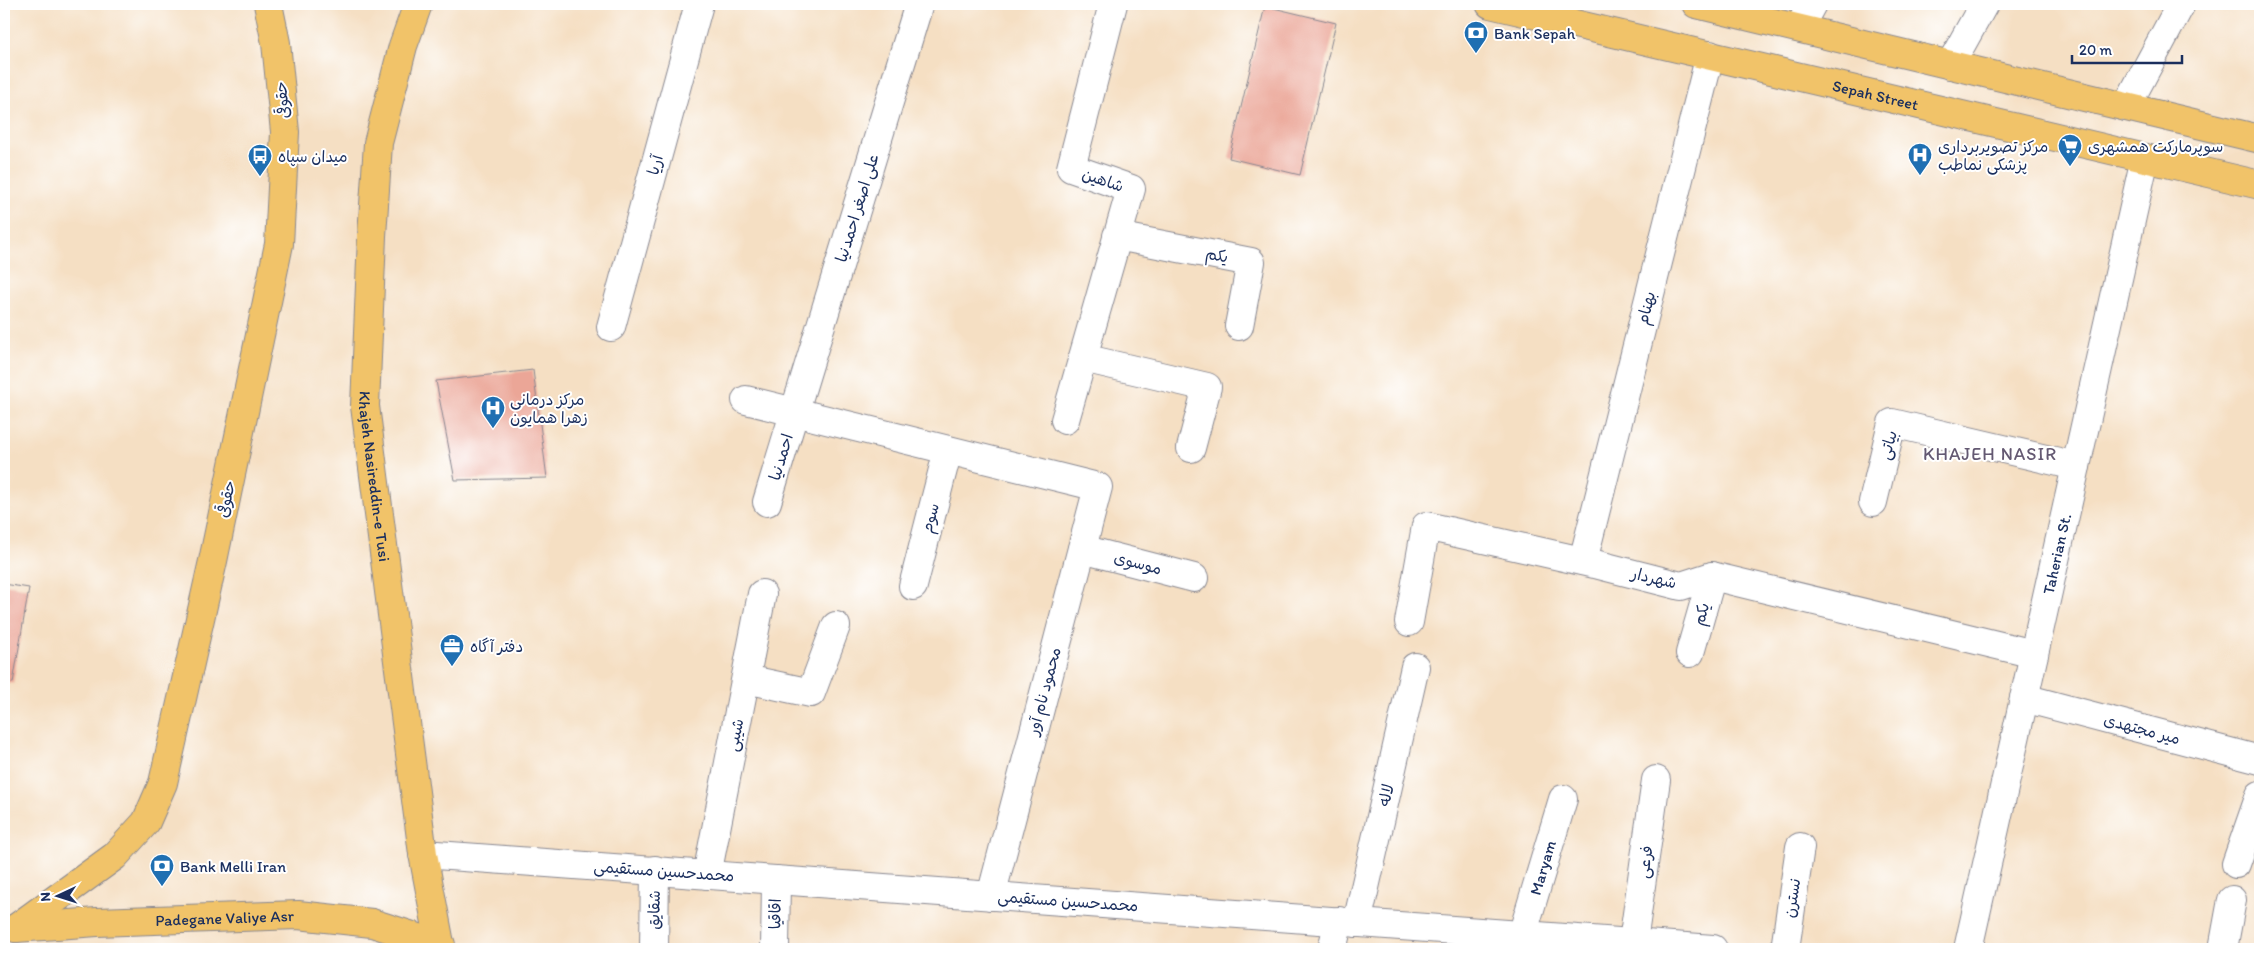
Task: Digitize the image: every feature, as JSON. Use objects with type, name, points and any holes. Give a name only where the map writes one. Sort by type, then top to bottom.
[{"type":"main road","name":"حقوقی","points":[[10,929],[115,856],[146,822],[163,783],[213,560],[278,244],[285,132],[276,44],[268,4]]},
{"type":"main road","name":"Khajeh Nasireddin-e Tusi","points":[[418,4],[403,46],[378,142],[365,406],[423,854],[441,947]]},
{"type":"main road","name":"Sepah Street","points":[[1490,4],[2260,185]]},
{"type":"main road","points":[[1696,4],[2260,139]]},
{"type":"main road","name":"Padegane Valiye Asr","points":[[10,929],[97,922],[298,915],[372,923],[441,947]]},
{"type":"street","name":"آریا","points":[[611,327],[699,4]]},
{"type":"street","name":"علی اصغر احمدنیا","points":[[795,412],[919,4]]},
{"type":"street","name":"شاهین","points":[[1066,420],[1131,189],[1071,168],[1113,4]]},
{"type":"street","points":[[1799,28],[1812,4]]},
{"type":"street","points":[[1950,65],[1984,4]]},
{"type":"street","points":[[2126,107],[2181,4]]},
{"type":"street","name":"بهنام","points":[[1583,561],[1710,55]]},
{"type":"street","name":"Taherian St.","points":[[1968,949],[2145,158]]},
{"type":"street","name":"یکم","points":[[1117,236],[1251,262],[1239,326]]},
{"type":"street","points":[[1083,358],[1208,387],[1191,448]]},
{"type":"street","points":[[746,400],[948,450]]},
{"type":"street","name":"احمدنیا","points":[[767,502],[795,412]]},
{"type":"street","name":"بیاتی","points":[[1873,502],[1892,423],[2076,466]]},
{"type":"street","name":"محمود نام آور","points":[[948,450],[1098,487],[990,896]]},
{"type":"street","name":"سوم","points":[[913,586],[948,450]]},
{"type":"street","name":"شهردار","points":[[1408,622],[1426,526],[1583,561],[1680,586],[1712,576]]},
{"type":"street","name":"موسوی","points":[[1082,549],[1194,578]]},
{"type":"street","points":[[1712,576],[2034,654]]},
{"type":"street","name":"یکم","points":[[1690,653],[1712,576]]},
{"type":"street","name":"شیبی","points":[[707,875],[762,594]]},
{"type":"street","points":[[746,679],[811,693],[836,626]]},
{"type":"street","name":"لاله","points":[[1332,949],[1348,922],[1415,667]]},
{"type":"street","name":"میر مجتهدی","points":[[2024,698],[2260,760]]},
{"type":"street","name":"فرعی","points":[[1632,946],[1656,780]]},
{"type":"street","points":[[2236,864],[2260,794]]},
{"type":"street","name":"Maryam","points":[[1519,942],[1563,799]]},
{"type":"street","name":"نسترن","points":[[1785,949],[1800,846]]},
{"type":"street","name":"محمدحسین مستقیمی","points":[[423,854],[1348,922],[1519,942],[1713,949]]},
{"type":"street","name":"شقایق","points":[[654,949],[655,870]]},
{"type":"street","name":"اقاقیا","points":[[775,949],[776,880]]},
{"type":"street","points":[[2223,949],[2232,900]]},
{"type":"building","points":[[1265,6],[1336,23],[1300,175],[1229,158]]},
{"type":"building","name":"مرکز درمانی زهرا همایون","points":[[533,370],[547,478],[455,480],[436,381]]},
{"type":"building","points":[[4,584],[29,588],[13,683],[4,682]]},
{"type":"place","name":"Bank Sepah","points":[[1476,54]]},
{"type":"place","name":"سوپرمارکت همشهری","points":[[2070,167]]},
{"type":"place","name":"مرکز تصویربرداری پزشکی نماطب","points":[[1920,176]]},
{"type":"place","name":"میدان سپاه","points":[[260,177]]},
{"type":"place","name":"مرکز درمانی زهرا همایون","points":[[493,429]]},
{"type":"place","name":"دفتر آگاه","points":[[452,667]]},
{"type":"place","name":"Bank Melli Iran","points":[[162,887]]},
{"type":"district","name":"KHAJEH NASIR","points":[[1990,454]]}]
